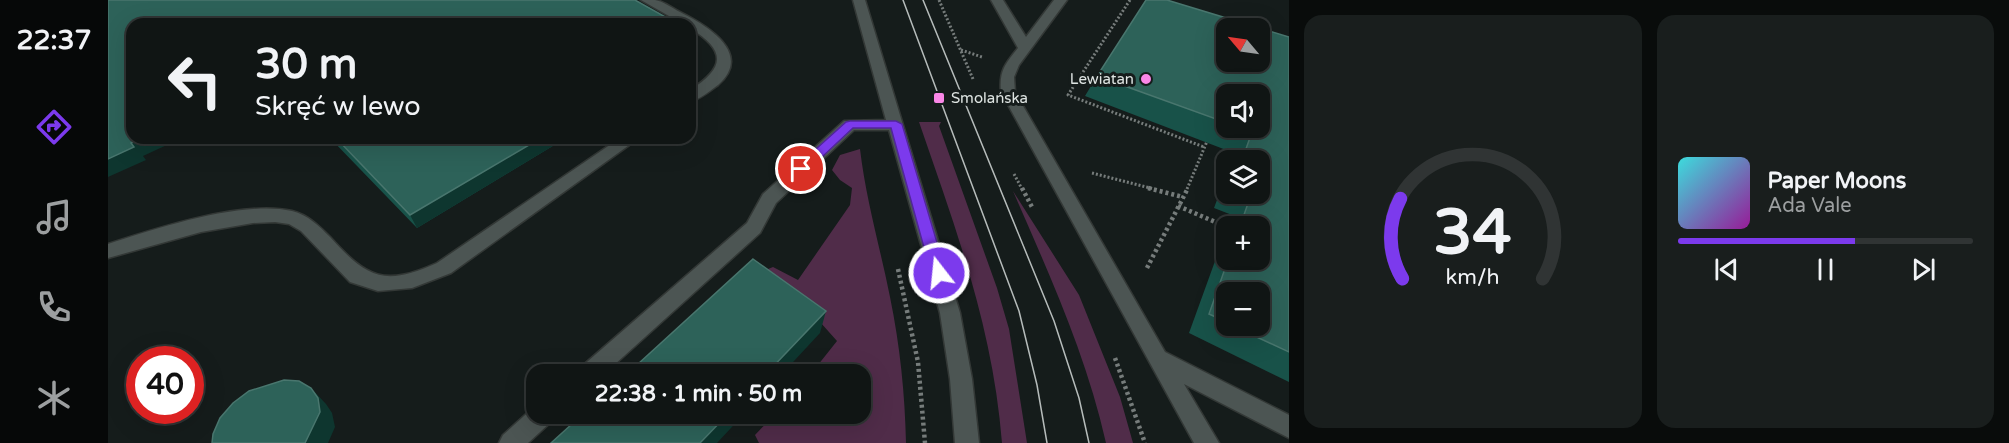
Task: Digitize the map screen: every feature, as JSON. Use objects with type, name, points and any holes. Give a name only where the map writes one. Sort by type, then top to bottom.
[{"type":"street","points":[[647,0],[680,18]]},
{"type":"street","points":[[859,0],[955,334],[967,443]]},
{"type":"street","points":[[997,0],[1025,48]]},
{"type":"street","points":[[1060,0],[1012,65],[1006,83],[1016,108],[1048,161],[1157,359],[1207,443]]},
{"type":"street","points":[[696,27],[712,36],[725,56],[722,70],[696,92]]},
{"type":"street","points":[[600,364],[754,228],[769,199],[850,124],[896,124]]},
{"type":"street","points":[[108,251],[130,243],[230,220],[262,215],[292,218],[310,229],[356,276],[370,282],[405,283],[426,277],[444,268],[622,144]]},
{"type":"street","points":[[1157,359],[1289,427]]},
{"type":"street","points":[[511,443],[532,424]]},
{"type":"path","points":[[1130,0],[1068,95],[1204,147]]},
{"type":"path","points":[[1128,307],[1184,197],[1209,137]]},
{"type":"path","points":[[1048,161],[1184,197]]},
{"type":"path","points":[[1178,206],[1216,222]]},
{"type":"shaded area","points":[[919,122],[941,122],[939,126],[997,288],[1009,329],[1027,443],[1002,443],[982,319],[959,240]]},
{"type":"shaded area","points":[[860,149],[897,334],[906,443],[759,443],[755,435],[765,424],[871,424],[871,364],[819,364],[837,341],[804,304],[758,273],[773,267],[798,280],[850,205],[852,188],[840,180],[832,170],[840,155]]},
{"type":"shaded area","points":[[1013,191],[1079,295],[1120,397],[1133,443],[1106,443],[1077,346]]},
{"type":"building","points":[[108,0],[635,0],[667,18],[126,18],[126,144],[132,144],[134,147],[108,159]]},
{"type":"building","points":[[1146,0],[1167,0],[1226,18],[1216,18],[1216,72],[1270,72],[1270,31],[1289,37],[1289,352],[1255,336],[1270,336],[1270,282],[1220,282],[1224,270],[1270,270],[1270,216],[1244,216],[1248,204],[1270,204],[1270,150],[1246,150],[1250,138],[1270,138],[1270,84],[1216,84],[1216,119],[1097,76]]},
{"type":"building","points":[[342,144],[531,144],[410,215]]},
{"type":"building","points":[[753,259],[826,311],[775,364],[638,364]]},
{"type":"building","points":[[1216,294],[1216,317],[1209,314]]},
{"type":"building","points":[[284,380],[299,381],[311,388],[318,398],[320,412],[305,443],[212,443],[220,418],[233,403],[249,391]]},
{"type":"building","points":[[572,424],[718,424],[700,443],[551,443]]},
{"type":"tram line","points":[[903,0],[1019,311],[1037,385],[1047,443]]},
{"type":"tram line","points":[[923,0],[1054,321],[1079,398],[1089,443]]},
{"type":"place","name":"Lewiatan","points":[[1146,79]]},
{"type":"place","name":"Smolańska","points":[[939,98]]},
{"type":"route","points":[[801,169],[850,124],[896,124],[939,273]]}]
